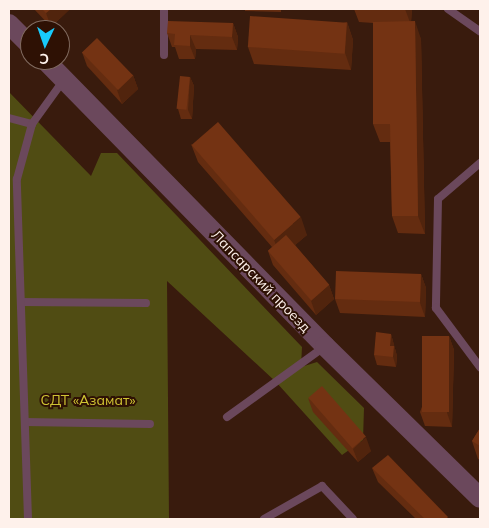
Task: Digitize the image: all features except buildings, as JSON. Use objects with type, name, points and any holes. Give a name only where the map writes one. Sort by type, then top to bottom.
[{"type":"street","points":[[9,24],[20,35]]},
{"type":"street","name":"Лапсарский проезд","points":[[55,70],[326,346],[480,498]]},
{"type":"lane","points":[[164,9],[164,55]]},
{"type":"lane","points":[[448,9],[480,31]]},
{"type":"lane","points":[[28,519],[18,179],[32,124],[64,79]]},
{"type":"lane","points":[[9,118],[32,124]]},
{"type":"lane","points":[[480,163],[438,199],[436,308],[480,366]]},
{"type":"lane","points":[[22,302],[146,304]]},
{"type":"lane","points":[[227,417],[326,346]]},
{"type":"lane","points":[[25,422],[150,424]]},
{"type":"lane","points":[[264,519],[322,486],[354,519]]},
{"type":"green space","name":"СДТ «Азамат»","points":[[9,92],[91,176],[101,153],[117,153],[302,347],[301,367],[317,362],[364,408],[363,440],[342,455],[276,382],[167,281],[169,519],[9,519]]}]
